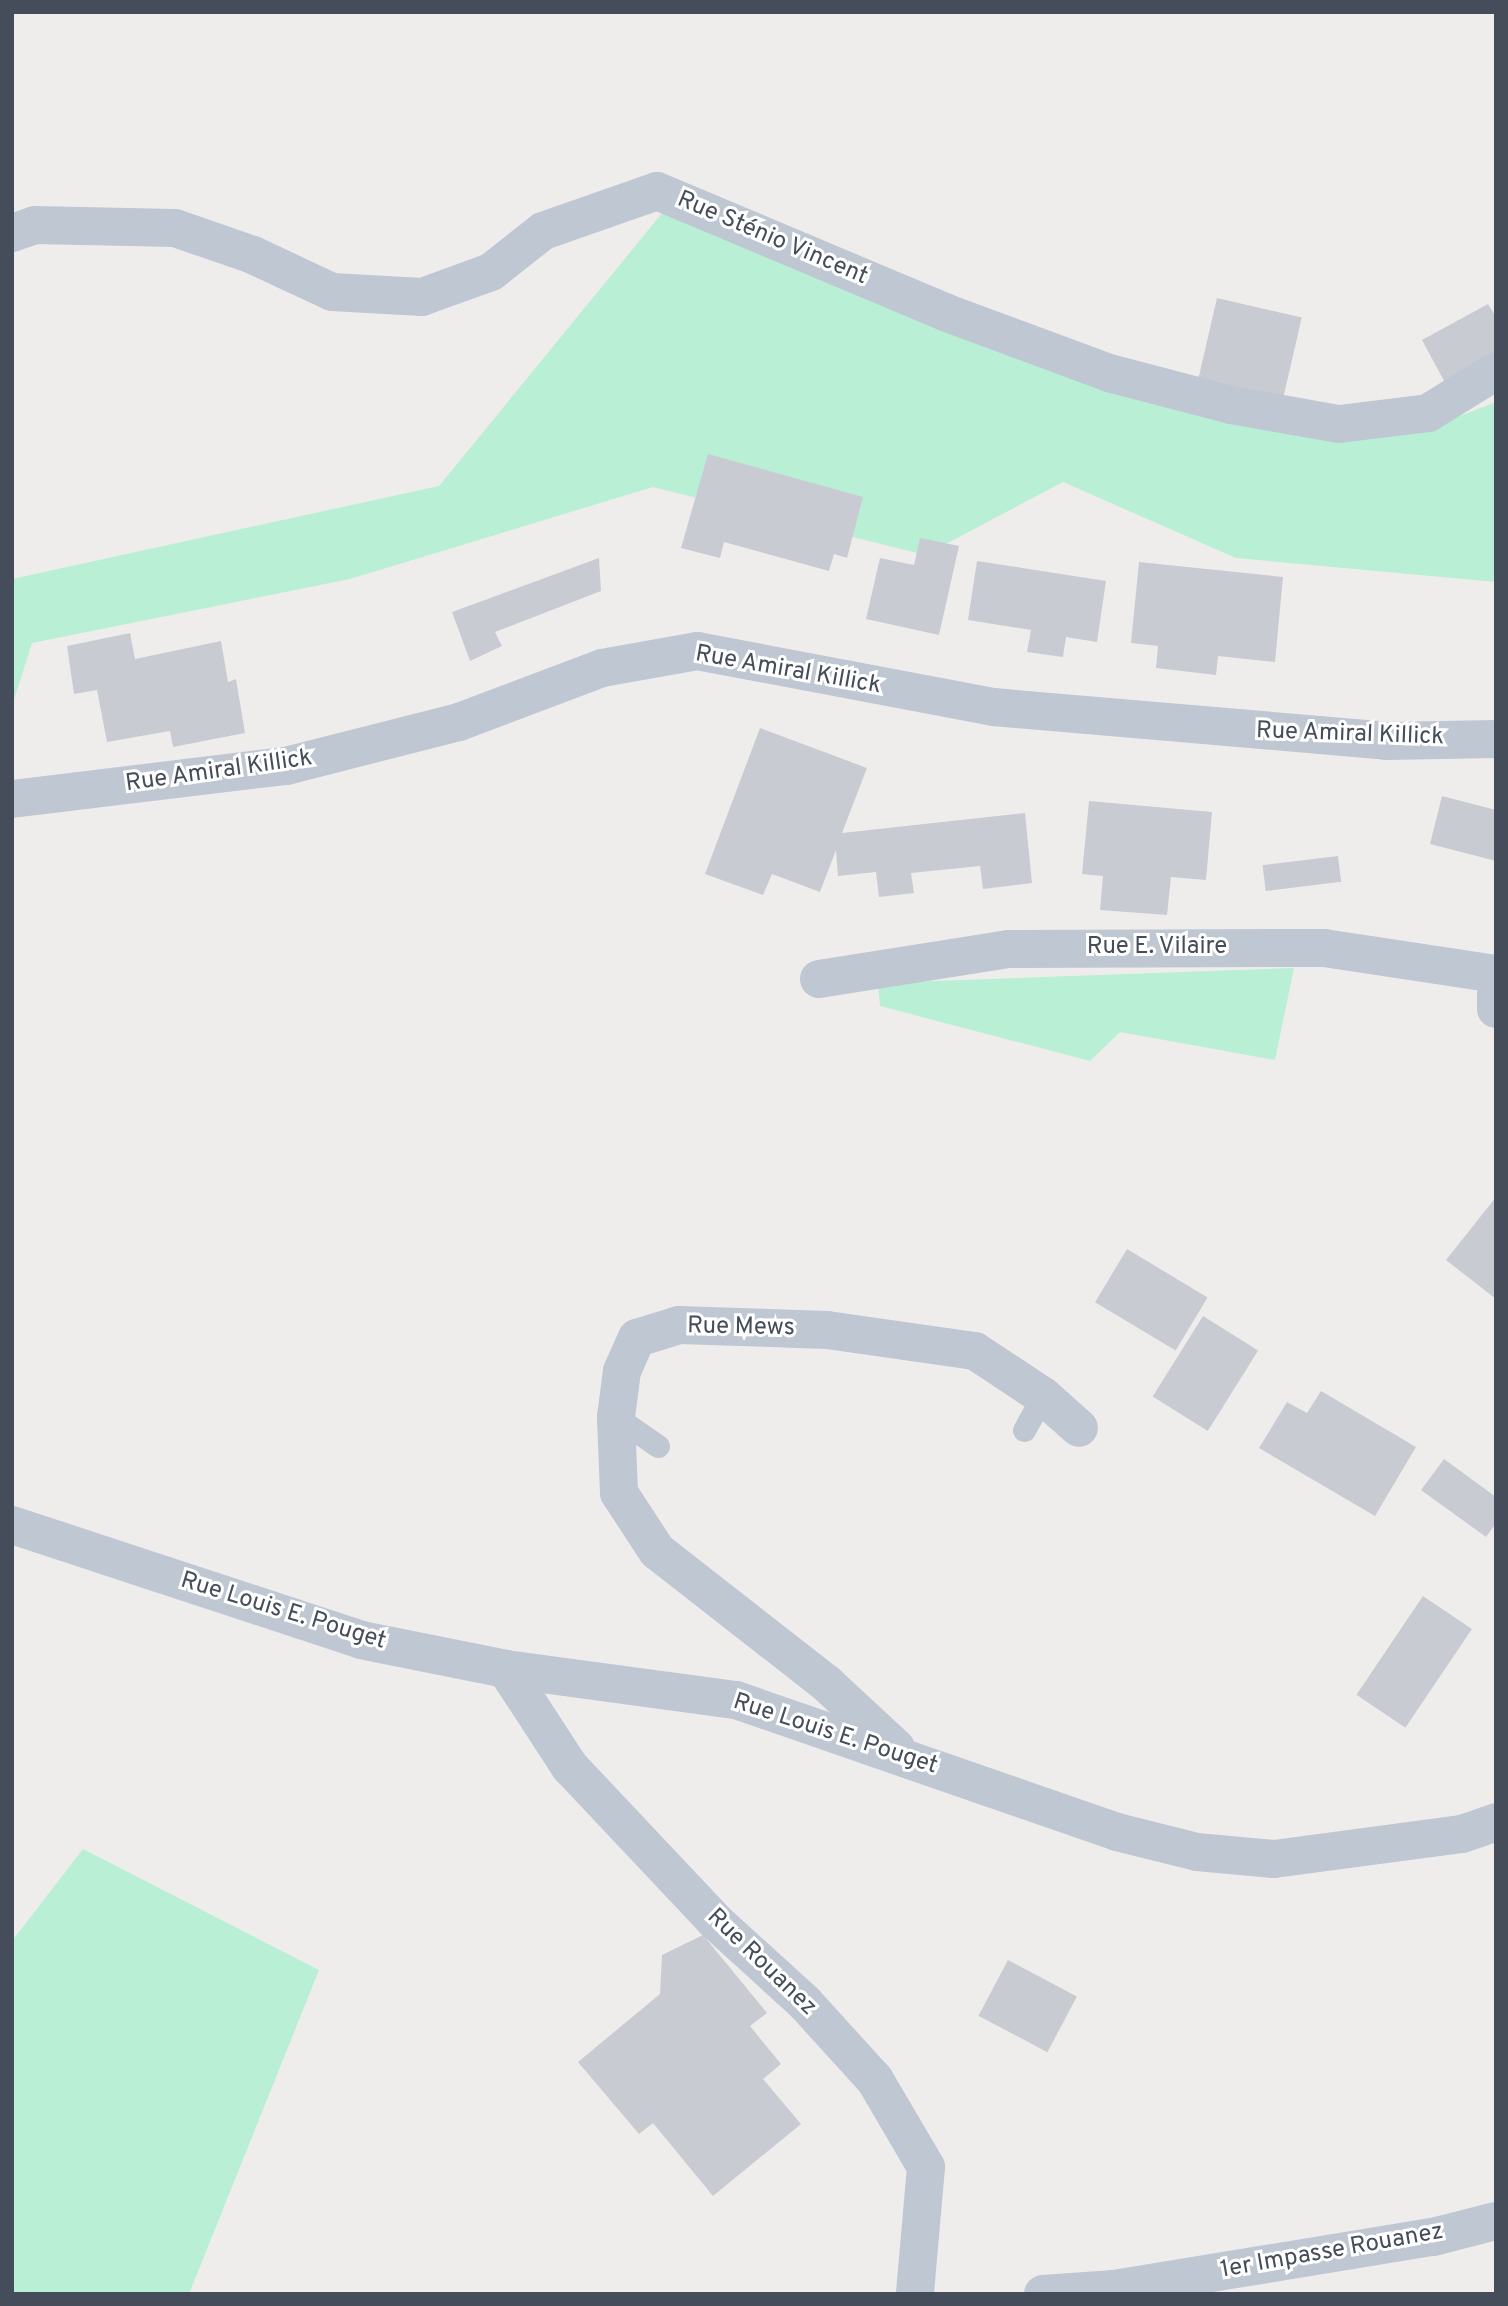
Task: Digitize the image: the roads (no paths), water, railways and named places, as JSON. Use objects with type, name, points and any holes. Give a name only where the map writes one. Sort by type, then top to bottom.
[{"type":"street","name":"Rue Sténio Vincent","points":[[12,233],[35,225],[175,228],[253,256],[332,292],[422,297],[491,272],[543,231],[657,191],[960,318],[1109,373],[1231,405],[1339,424],[1428,413],[1496,371]]},
{"type":"street","name":"Rue Amiral Killick","points":[[12,799],[286,766],[459,722],[602,668],[697,651],[1005,709],[1387,741],[1496,739]]},
{"type":"street","name":"Rue E. Vilaire","points":[[819,979],[1009,948],[1324,947],[1496,974]]},
{"type":"street","points":[[1496,993],[1496,1009]]},
{"type":"street","name":"Rue Mews","points":[[908,1758],[826,1683],[657,1551],[619,1493],[616,1417],[622,1371],[637,1338],[679,1325],[827,1330],[975,1351],[1043,1396],[1079,1429]]},
{"type":"street","name":"Rue Louis E. Pouget","points":[[12,1525],[361,1640],[506,1669],[736,1700],[1117,1832],[1197,1852],[1274,1859],[1462,1834],[1496,1822]]},
{"type":"street","name":"Rue Rouanez","points":[[506,1669],[570,1767],[715,1921],[806,2003],[874,2080],[926,2167],[915,2294]]},
{"type":"street","name":"1er Impasse Rouanez","points":[[1043,2294],[1114,2290],[1433,2237],[1496,2221]]},
{"type":"lane","points":[[1024,1430],[1043,1396]]},
{"type":"lane","points":[[616,1417],[658,1446]]}]
